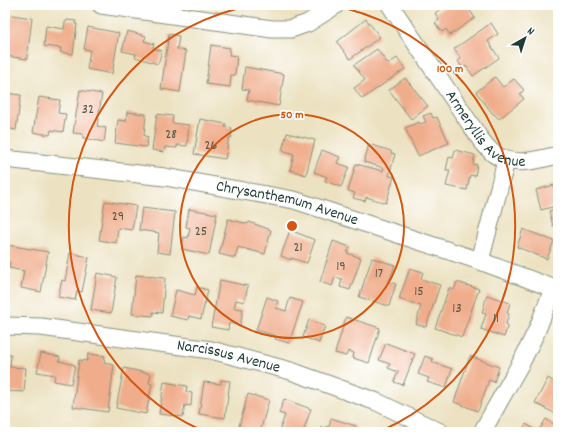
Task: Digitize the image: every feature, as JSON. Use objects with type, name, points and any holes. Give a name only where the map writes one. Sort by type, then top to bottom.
[{"type":"street","points":[[101,5],[272,29],[292,28],[308,23],[336,5]]},
{"type":"street","name":"Armeryllis Avenue","points":[[390,5],[481,140],[493,154],[506,161],[519,163],[558,155]]},
{"type":"street","name":"Chrysanthemum Avenue","points":[[5,159],[165,177],[294,200],[480,261],[556,290]]},
{"type":"street","points":[[480,261],[506,161]]},
{"type":"street","points":[[482,432],[523,359],[556,290]]},
{"type":"street","name":"Narcissus Avenue","points":[[5,326],[41,327],[211,350],[291,371],[377,402],[440,432]]},
{"type":"building","points":[[447,5],[466,5],[475,18],[450,35],[446,29],[442,32],[435,23],[439,20],[435,13]]},
{"type":"building","points":[[6,14],[32,18],[27,59],[5,56]]},
{"type":"building","points":[[366,19],[380,37],[350,59],[337,42]]},
{"type":"building","points":[[67,20],[76,21],[75,24],[77,24],[73,54],[60,52],[61,48],[44,46],[46,26],[64,29],[65,22]]},
{"type":"building","points":[[491,23],[498,34],[488,41],[499,58],[473,76],[466,66],[463,69],[458,61],[461,59],[454,49]]},
{"type":"building","points":[[88,27],[119,33],[112,74],[87,69],[90,50],[84,49]]},
{"type":"building","points":[[127,31],[146,36],[144,41],[154,44],[153,48],[162,51],[158,64],[135,57],[136,54],[122,51]]},
{"type":"building","points":[[169,34],[179,36],[177,49],[186,51],[180,92],[161,89]]},
{"type":"building","points":[[211,45],[230,48],[229,55],[237,56],[235,75],[231,75],[230,87],[206,84]]},
{"type":"building","points":[[377,49],[388,64],[397,58],[405,69],[362,99],[354,88],[365,80],[354,65]]},
{"type":"building","points":[[245,67],[284,74],[279,106],[247,100],[249,90],[242,89]]},
{"type":"building","points":[[495,77],[503,87],[514,79],[524,90],[520,94],[524,99],[499,119],[493,114],[476,92]]},
{"type":"building","points":[[405,78],[428,106],[411,119],[389,90]]},
{"type":"building","points":[[80,90],[102,94],[97,126],[106,128],[104,142],[83,138],[83,134],[73,133]]},
{"type":"building","points":[[5,93],[21,95],[16,130],[5,128]]},
{"type":"building","points":[[39,97],[60,100],[58,113],[66,114],[63,132],[51,130],[50,135],[33,132]]},
{"type":"building","points":[[127,112],[146,114],[144,136],[148,137],[146,147],[115,143],[118,120],[126,121]]},
{"type":"building","points":[[431,113],[433,118],[437,117],[449,143],[418,156],[405,128],[419,122],[420,124],[426,122],[423,116]]},
{"type":"building","points":[[157,114],[173,116],[172,123],[189,125],[187,146],[177,145],[177,148],[165,147],[164,152],[152,150]]},
{"type":"building","points":[[200,119],[226,124],[225,127],[232,128],[231,138],[229,138],[225,159],[194,154]]},
{"type":"building","points":[[287,133],[315,140],[306,175],[290,170],[294,154],[282,150]]},
{"type":"building","points":[[369,144],[391,151],[391,153],[395,154],[389,176],[394,177],[386,203],[366,197],[365,201],[353,198],[355,193],[348,191],[356,164],[383,171],[384,168],[364,162]]},
{"type":"building","points":[[322,150],[340,157],[337,163],[349,167],[341,187],[325,181],[327,177],[314,172]]},
{"type":"building","points":[[455,150],[475,155],[473,164],[477,165],[475,176],[470,175],[467,190],[446,186],[450,170],[446,170],[449,157],[453,158]]},
{"type":"building","points":[[554,185],[554,187],[558,186],[558,225],[553,226],[549,211],[556,209],[556,206],[541,210],[536,190]]},
{"type":"building","points":[[105,201],[136,206],[132,230],[118,228],[116,243],[99,240]]},
{"type":"building","points":[[142,208],[175,212],[170,254],[157,252],[159,233],[139,230]]},
{"type":"building","points":[[189,209],[217,214],[209,255],[182,249],[184,237],[188,238],[190,228],[186,227]]},
{"type":"building","points":[[228,219],[248,224],[249,222],[271,230],[265,254],[238,247],[235,258],[219,254]]},
{"type":"building","points":[[523,229],[554,241],[547,259],[517,247]]},
{"type":"building","points":[[290,230],[315,240],[307,263],[291,258],[291,260],[281,256]]},
{"type":"building","points":[[333,241],[350,247],[347,253],[361,258],[350,290],[340,287],[342,279],[335,277],[332,286],[320,282]]},
{"type":"building","points":[[7,245],[48,252],[41,292],[21,288],[24,271],[9,268],[10,262],[5,261]]},
{"type":"building","points":[[70,253],[89,257],[82,292],[77,291],[75,300],[58,297],[62,280],[65,281]]},
{"type":"building","points":[[372,258],[395,265],[389,282],[396,284],[389,306],[359,297]]},
{"type":"building","points":[[410,268],[423,272],[421,279],[440,285],[426,327],[416,324],[421,306],[399,299]]},
{"type":"building","points":[[97,273],[117,277],[111,313],[91,310]]},
{"type":"building","points":[[136,275],[165,278],[162,313],[153,312],[153,316],[132,314]]},
{"type":"building","points":[[220,280],[248,286],[244,302],[236,300],[234,308],[243,309],[240,326],[229,323],[228,330],[211,327]]},
{"type":"building","points":[[457,282],[479,289],[462,337],[435,328],[449,288],[454,290]]},
{"type":"building","points":[[197,287],[208,290],[201,319],[189,316],[188,320],[170,316],[176,290],[195,295]]},
{"type":"building","points":[[487,295],[510,303],[506,324],[508,325],[504,337],[481,329],[486,314],[482,313]]},
{"type":"building","points":[[267,297],[278,301],[276,308],[286,311],[290,298],[303,302],[289,343],[275,339],[276,336],[256,330]]},
{"type":"building","points":[[346,317],[380,328],[369,363],[353,358],[354,353],[348,351],[346,356],[335,353]]},
{"type":"building","points":[[309,320],[325,326],[319,343],[303,337]]},
{"type":"building","points":[[386,343],[415,354],[403,385],[394,382],[398,372],[388,368],[390,364],[379,360]]},
{"type":"building","points":[[41,353],[60,357],[59,361],[75,365],[71,384],[54,381],[55,375],[37,372]]},
{"type":"building","points":[[88,354],[105,356],[104,363],[114,365],[108,412],[73,407],[79,360],[87,361]]},
{"type":"building","points":[[5,355],[11,355],[10,367],[26,368],[24,392],[5,391]]},
{"type":"building","points":[[425,356],[433,359],[432,362],[452,369],[446,388],[427,382],[429,378],[418,374]]},
{"type":"building","points":[[470,356],[499,367],[494,382],[489,380],[478,411],[454,402]]},
{"type":"building","points":[[124,368],[151,374],[149,383],[152,384],[146,414],[116,408]]},
{"type":"building","points":[[548,378],[558,384],[558,415],[535,403]]},
{"type":"building","points":[[221,380],[230,381],[225,418],[199,414],[204,382],[221,384]]},
{"type":"building","points":[[164,382],[187,386],[186,392],[192,393],[191,406],[185,405],[183,417],[159,414]]},
{"type":"building","points":[[248,394],[269,400],[260,432],[239,426]]},
{"type":"building","points":[[284,399],[311,409],[303,432],[279,432],[285,415],[279,413]]},
{"type":"building","points":[[331,418],[356,426],[354,432],[320,432],[322,427],[329,427]]},
{"type":"building","points":[[546,419],[558,427],[558,432],[538,432]]},
{"type":"building","points":[[526,424],[538,432],[521,432]]}]
